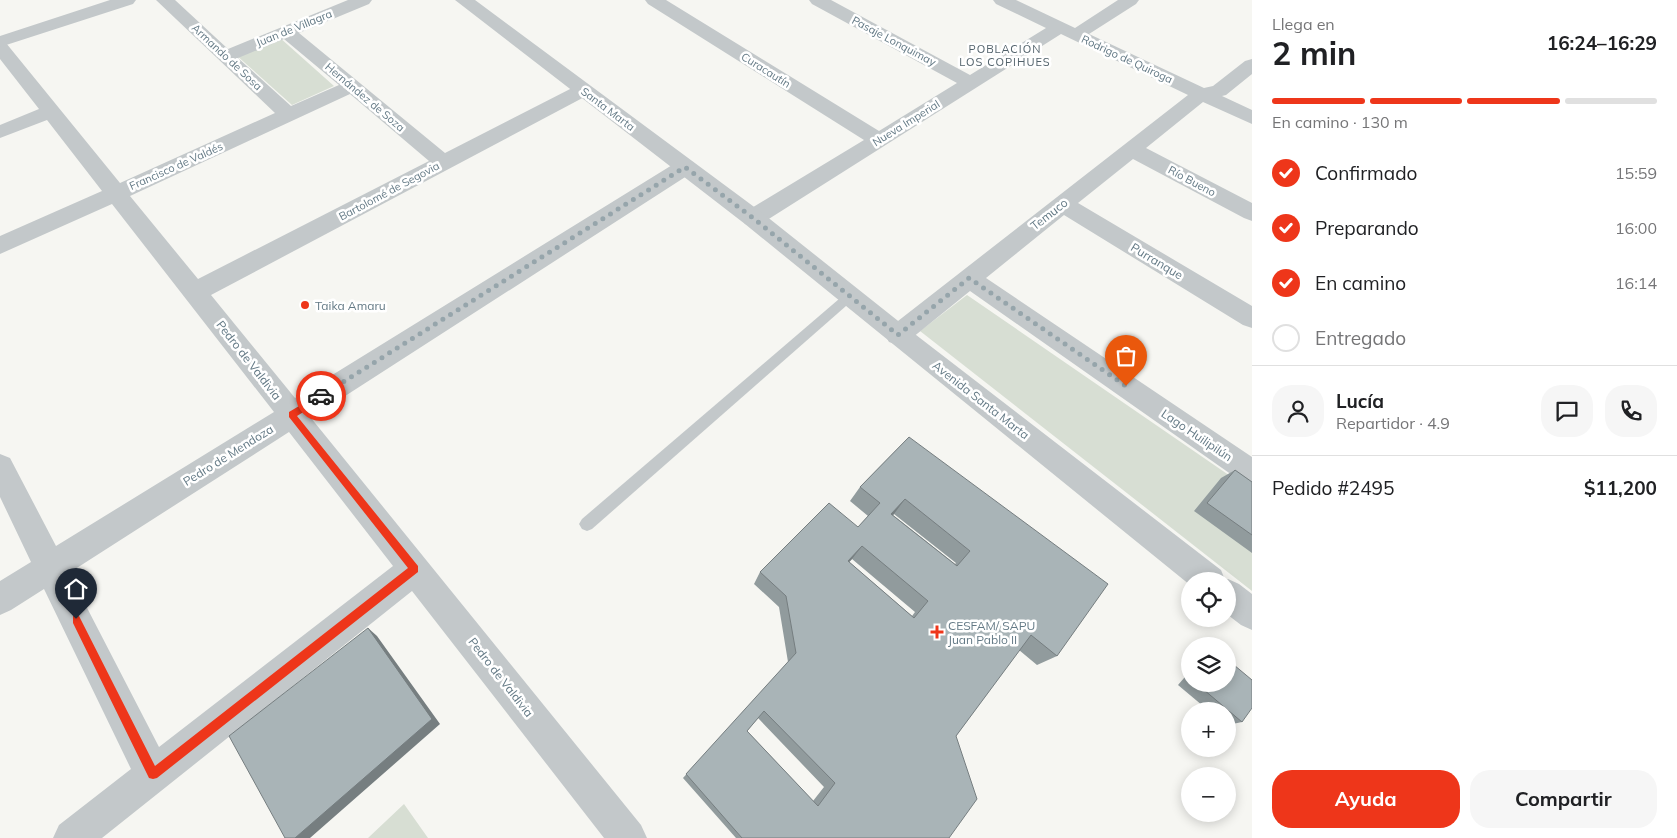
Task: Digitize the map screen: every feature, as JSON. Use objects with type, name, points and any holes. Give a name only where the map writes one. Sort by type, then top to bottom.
[{"type":"street","points":[[0,26],[79,0]]},
{"type":"street","points":[[0,42],[127,0]]},
{"type":"street","name":"Armando de Sosa","points":[[165,0],[289,115]]},
{"type":"street","name":"Juan de Villagra","points":[[226,56],[363,0]]},
{"type":"street","name":"Santa Marta","points":[[464,0],[753,218]]},
{"type":"street","name":"Curacautín","points":[[654,0],[879,140]]},
{"type":"street","name":"Pasaje Lonquimay","points":[[818,0],[971,83]]},
{"type":"street","name":"Rodrigo de Quiroga","points":[[1002,0],[1252,118]]},
{"type":"street","name":"Nueva Imperial","points":[[753,218],[971,83],[1130,0]]},
{"type":"street","name":"Hernández de Soza","points":[[286,31],[444,163]]},
{"type":"street","name":"Pedro de Valdivia","points":[[0,47],[628,838]]},
{"type":"street","points":[[1201,94],[1219,91],[1252,64]]},
{"type":"street","name":"Francisco de Valdés","points":[[0,246],[352,86]]},
{"type":"street","name":"Bartolomé de Segovia","points":[[195,292],[583,90]]},
{"type":"street","name":"Temuco","points":[[898,335],[1201,94]]},
{"type":"street","points":[[0,132],[51,111]]},
{"type":"street","name":"Río Bueno","points":[[1131,149],[1252,213]]},
{"type":"street","name":"Pedro de Mendoza","points":[[0,599],[685,167]]},
{"type":"street","name":"Purranque","points":[[1062,204],[1252,318]]},
{"type":"street","name":"Avenida Santa Marta","points":[[753,218],[1199,572]]},
{"type":"street","name":"Lago Huilipilún","points":[[969,278],[1252,473]]},
{"type":"street","points":[[0,467],[153,774]]},
{"type":"street","points":[[72,838],[415,569]]},
{"type":"street","points":[[1236,601],[1252,614]]},
{"type":"lane","points":[[587,524],[850,296]]},
{"type":"shaded area","points":[[279,37],[334,86],[292,105],[235,54]]},
{"type":"shaded area","points":[[967,295],[1252,491],[1252,591],[1236,578],[1236,572],[1228,572],[920,331]]},
{"type":"shaded area","points":[[404,804],[428,838],[368,838]]},
{"type":"building","points":[[909,437],[1108,584],[1057,656],[1031,635],[956,736],[977,799],[949,838],[742,838],[686,774],[796,653],[786,596],[760,572],[829,503],[858,527],[880,503],[860,487]],"holes":[[[905,499],[970,551],[957,566],[891,514]],[[862,546],[928,601],[914,618],[848,561]],[[764,711],[835,783],[818,806],[747,731]]]},
{"type":"building","points":[[1235,470],[1252,482],[1252,535],[1207,503]]},
{"type":"building","points":[[368,628],[432,719],[295,838],[285,838],[229,736]]},
{"type":"building","points":[[1236,667],[1252,680],[1252,708],[1242,722],[1236,717],[1236,702],[1218,702],[1206,692],[1236,692]]},
{"type":"way so far","points":[[321,396],[685,167],[753,218],[898,335],[969,278],[1126,386]]},
{"type":"place","name":"Taika Amaru","points":[[305,305]]},
{"type":"place","name":"CESFAM/ SAPU Juan Pablo II","points":[[937,632]]},
{"type":"district","name":"POBLACIÓN LOS COPIHUES","points":[[1005,55]]},
{"type":"route","points":[[76,619],[153,774],[415,569],[292,415],[321,396]]}]
